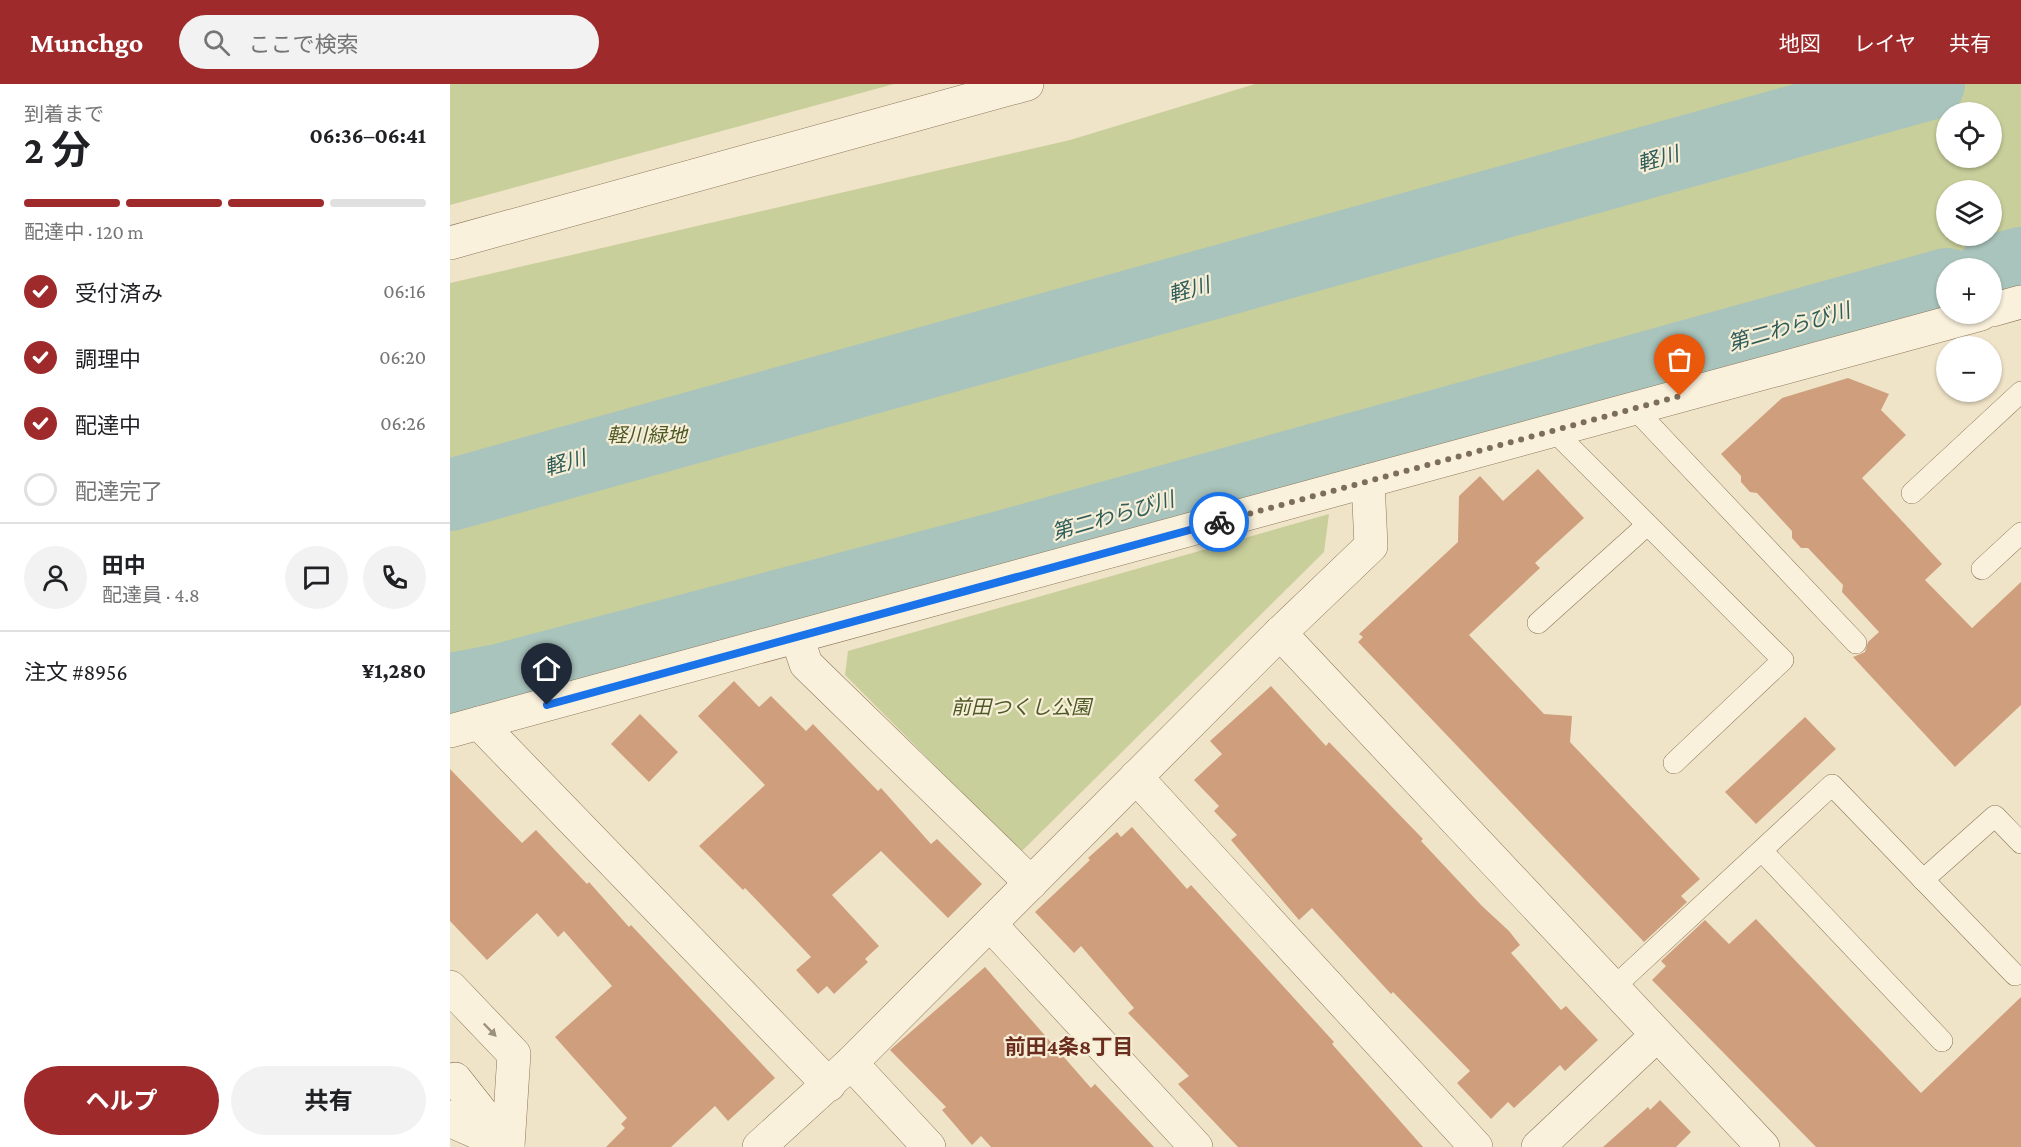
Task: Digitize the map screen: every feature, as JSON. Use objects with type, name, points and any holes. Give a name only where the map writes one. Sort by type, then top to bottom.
[{"type":"street","points":[[450,243],[1027,84]]},
{"type":"street","points":[[2002,307],[2021,302]]},
{"type":"street","points":[[464,727],[1944,324]]},
{"type":"street","points":[[759,1147],[840,1074],[1280,633],[1371,546],[1368,481]]},
{"type":"street","points":[[1280,633],[1763,1147]]},
{"type":"street","points":[[797,637],[806,664],[1031,883]]},
{"type":"street","points":[[464,727],[840,1074],[929,1147]]},
{"type":"street","points":[[1136,777],[1476,1147]]},
{"type":"street","points":[[990,924],[1196,1147]]},
{"type":"street","points":[[450,987],[514,1054],[508,1147]]},
{"type":"street","points":[[1539,1147],[1657,1035]]},
{"type":"street","points":[[452,1077],[508,1147]]},
{"type":"street","points":[[450,1117],[456,1123],[508,1147]]},
{"type":"lane","points":[[1912,493],[2021,392]]},
{"type":"lane","points":[[1634,408],[1856,643]]},
{"type":"lane","points":[[1553,430],[1783,660],[1674,763]]},
{"type":"lane","points":[[1538,623],[1647,525]]},
{"type":"lane","points":[[1982,568],[2021,532]]},
{"type":"lane","points":[[1613,988],[1832,786],[2015,975]]},
{"type":"lane","points":[[1923,880],[1995,816],[2021,843]]},
{"type":"lane","points":[[1762,851],[1942,1041]]},
{"type":"green space","points":[[450,84],[894,84],[450,205]]},
{"type":"green space","name":"軽川緑地","points":[[1255,84],[2021,84],[2021,263],[2002,268],[2002,258],[1936,258],[1936,286],[1468,411],[796,596],[450,683],[450,283],[1070,140]]},
{"type":"green space","name":"前田つくし公園","points":[[1329,514],[1324,552],[1021,852],[845,675],[848,651]]},
{"type":"building","points":[[1848,378],[1889,394],[1881,410],[1906,435],[1862,478],[1942,564],[1925,580],[1972,628],[2021,582],[2021,705],[1955,767],[1853,657],[1865,652],[1868,642],[1879,632],[1842,592],[1843,585],[1808,548],[1801,548],[1792,538],[1792,531],[1757,493],[1750,492],[1741,482],[1741,476],[1721,454],[1782,398]]},
{"type":"building","points":[[1538,469],[1584,518],[1535,563],[1540,568],[1469,635],[1544,714],[1572,716],[1570,742],[1700,879],[1681,896],[1687,902],[1644,942],[1358,642],[1363,637],[1359,634],[1458,542],[1459,496],[1480,476],[1503,501]]},
{"type":"building","points":[[734,681],[759,707],[771,696],[806,731],[813,724],[878,791],[881,788],[931,844],[937,839],[982,884],[948,918],[881,851],[832,895],[879,946],[865,959],[868,962],[834,994],[827,986],[818,994],[796,970],[811,957],[745,888],[743,890],[699,846],[765,785],[698,716]]},
{"type":"building","points":[[1271,686],[1326,746],[1329,742],[1423,839],[1421,841],[1482,906],[1509,931],[1520,945],[1511,953],[1561,1010],[1566,1006],[1598,1040],[1565,1071],[1560,1065],[1514,1108],[1508,1102],[1491,1119],[1457,1083],[1470,1071],[1393,992],[1391,994],[1312,908],[1299,920],[1231,840],[1237,835],[1214,811],[1219,806],[1194,780],[1222,754],[1210,741]]},
{"type":"building","points":[[640,714],[678,752],[649,782],[611,744]]},
{"type":"building","points":[[1805,717],[1836,749],[1756,824],[1725,792]]},
{"type":"building","points":[[450,769],[522,843],[536,830],[587,884],[589,882],[629,927],[631,925],[775,1078],[728,1121],[715,1106],[671,1147],[606,1147],[625,1128],[621,1124],[627,1118],[555,1037],[612,986],[564,931],[558,937],[537,913],[487,960],[450,921]]},
{"type":"building","points":[[1132,827],[1187,889],[1191,885],[1334,1042],[1332,1044],[1423,1147],[1238,1147],[1178,1084],[1189,1076],[1128,1013],[1134,1008],[1081,946],[1074,953],[1035,912],[1117,832],[1121,837]]},
{"type":"building","points":[[1756,919],[1921,1093],[2021,997],[2021,1147],[1816,1147],[1652,980],[1666,966],[1661,961],[1705,920],[1729,944]]},
{"type":"building","points":[[985,967],[1091,1088],[1095,1084],[1154,1147],[991,1147],[981,1136],[972,1145],[942,1110],[946,1107],[890,1050]]},
{"type":"building","points":[[1660,1100],[1691,1132],[1676,1147],[1603,1147],[1648,1107],[1650,1110]]},
{"type":"waterway","name":"軽川","points":[[450,495],[1929,84]]},
{"type":"waterway","name":"第二わらび川","points":[[2002,268],[2021,263]]},
{"type":"waterway","name":"第二わらび川","points":[[450,689],[499,680],[1001,547],[1936,287]]},
{"type":"way so far","points":[[1219,522],[1680,396]]},
{"type":"district","name":"前田4条8丁目","points":[[1069,1047]]},
{"type":"route","points":[[547,705],[1219,522]]}]
